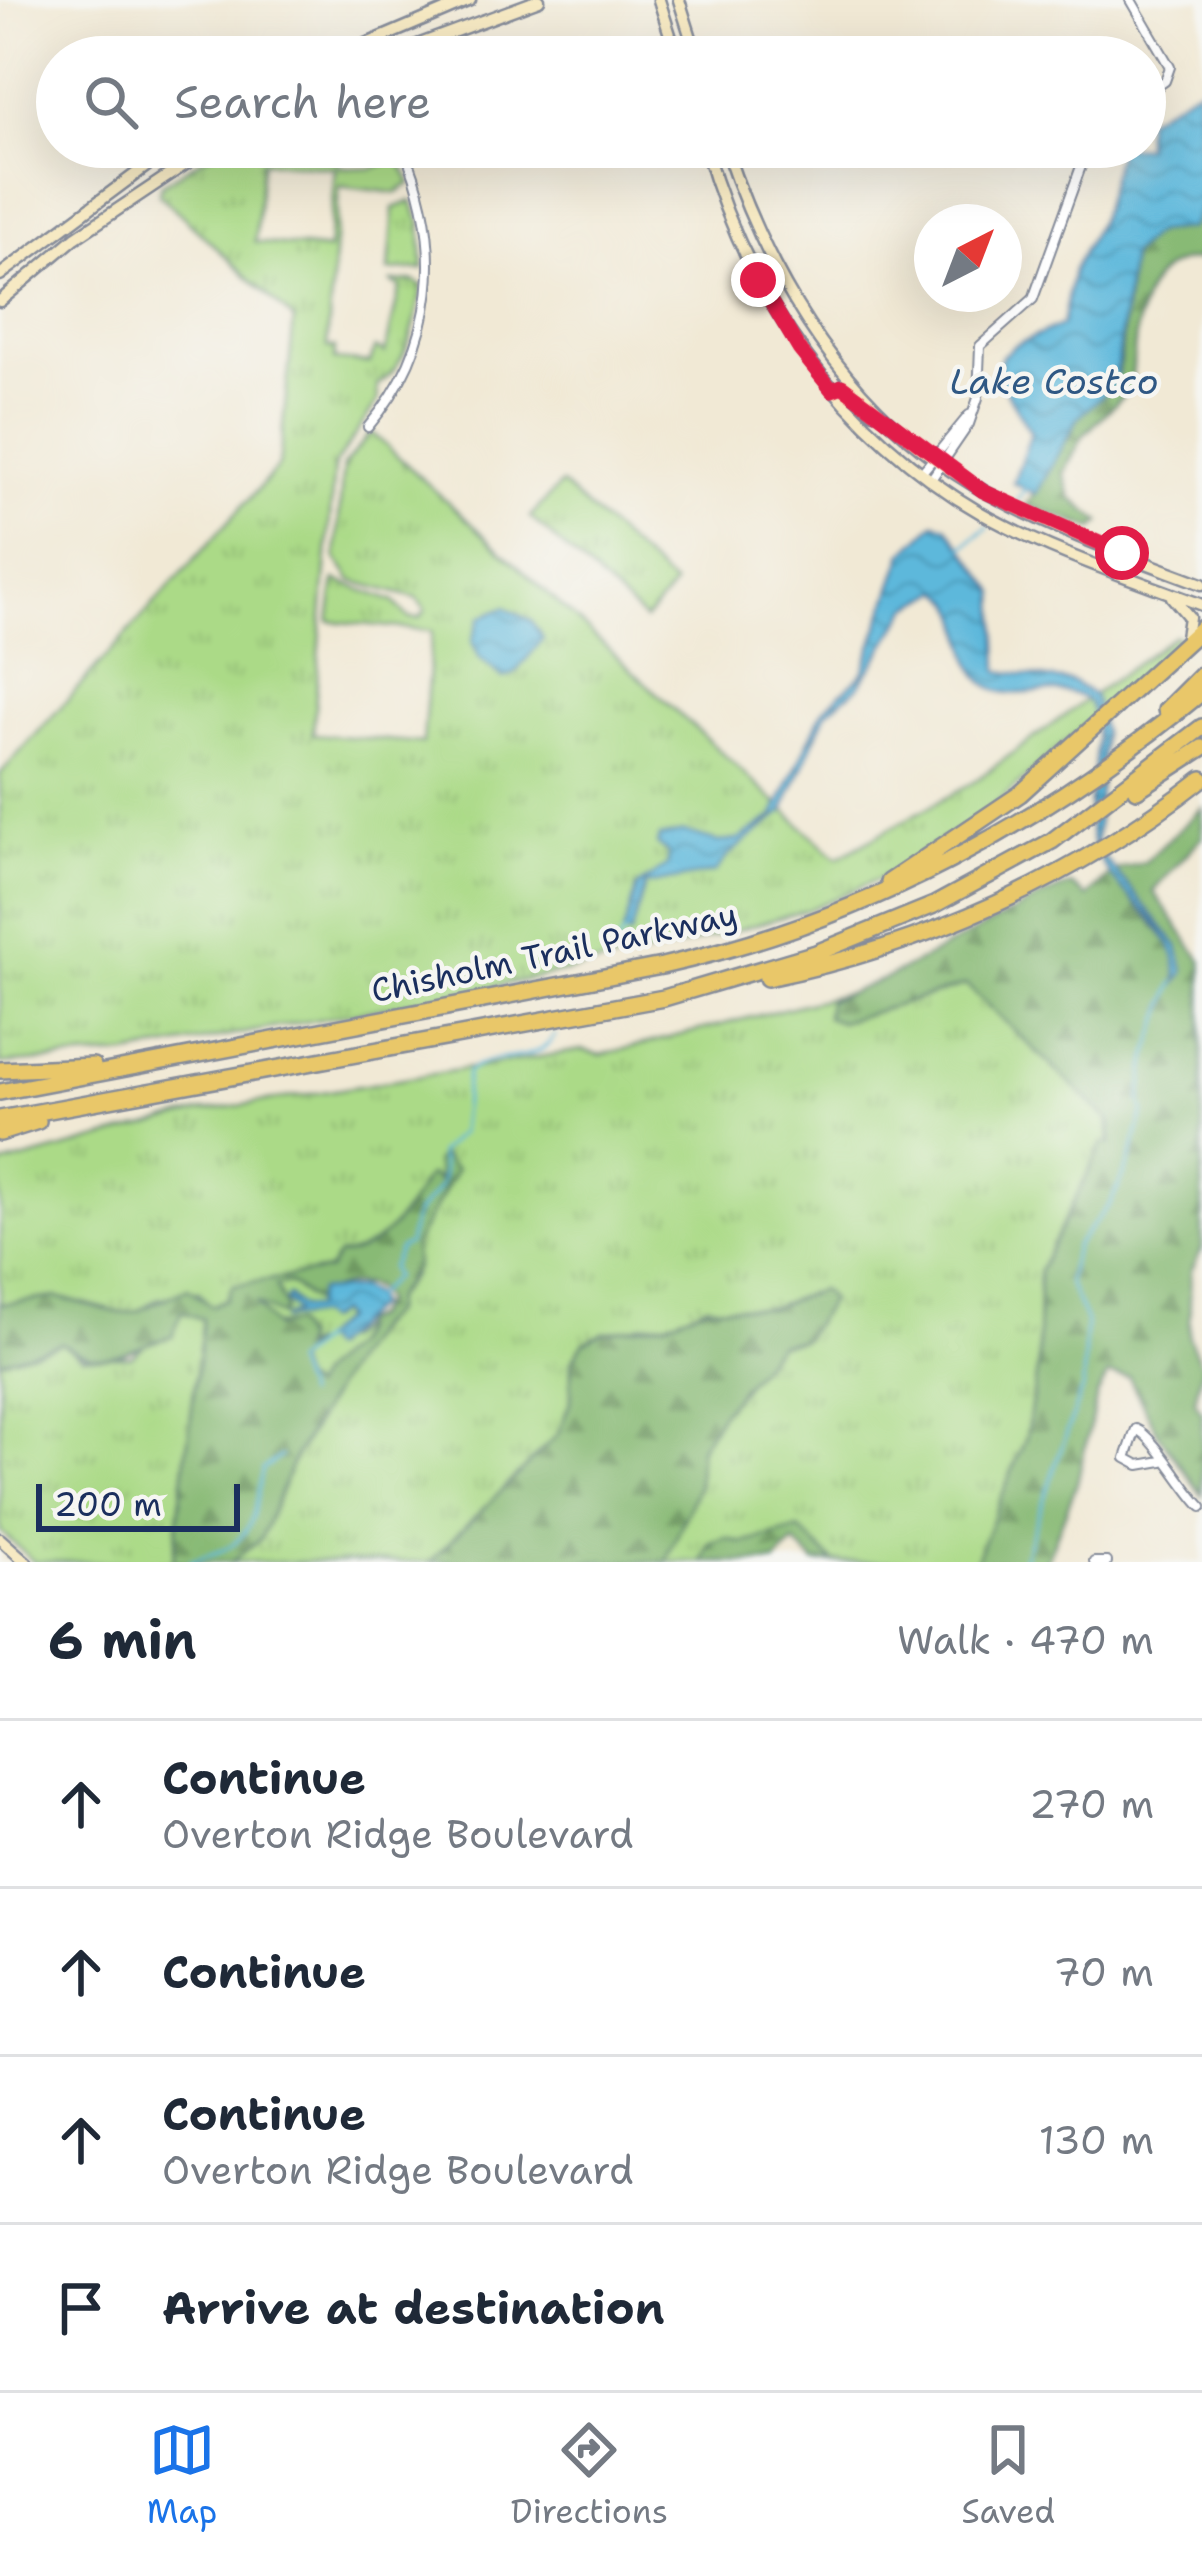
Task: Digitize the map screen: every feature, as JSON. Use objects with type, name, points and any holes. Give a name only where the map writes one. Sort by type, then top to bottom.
[{"type":"highway","points":[[841,912],[1020,794],[1202,628]]},
{"type":"highway","points":[[1110,765],[1202,674]]},
{"type":"highway","name":"Chisholm Trail Parkway","points":[[0,1092],[662,966],[841,912],[1014,829],[1110,765],[1202,692]]},
{"type":"highway","name":"Chisholm Trail Parkway","points":[[0,1119],[696,992],[873,932],[1016,862],[1052,841],[1202,727]]},
{"type":"highway","points":[[1052,841],[1202,748]]},
{"type":"highway","points":[[696,992],[876,952],[972,914],[1081,860],[1196,784]]},
{"type":"highway","points":[[0,1070],[137,1065]]},
{"type":"highway","points":[[0,1132],[104,1100]]},
{"type":"street","points":[[384,36],[470,0]]},
{"type":"street","points":[[435,36],[510,4],[539,0]]},
{"type":"street","points":[[659,0],[670,36]]},
{"type":"street","points":[[679,0],[690,36]]},
{"type":"street","points":[[1131,0],[1152,36]]},
{"type":"street","points":[[0,275],[144,168]]},
{"type":"street","points":[[0,301],[75,238],[180,168]]},
{"type":"street","points":[[368,427],[398,386],[418,343],[428,303],[430,233],[410,168]]},
{"type":"street","points":[[712,168],[758,280],[799,349],[832,390],[927,474],[1017,531],[1202,605]]},
{"type":"street","points":[[734,168],[776,273],[822,346],[888,419]]},
{"type":"street","points":[[927,474],[978,398],[980,346],[1033,299],[1082,168]]},
{"type":"street","points":[[758,280],[776,273]]},
{"type":"street","points":[[832,390],[842,386],[938,460],[1038,519],[1202,584]]},
{"type":"street","points":[[1166,591],[1189,617],[1190,629],[1179,649]]},
{"type":"street","points":[[1162,1461],[1139,1465],[1126,1458],[1136,1429],[1156,1445],[1162,1461],[1202,1507]]},
{"type":"street","points":[[0,1539],[26,1562]]},
{"type":"street","points":[[1094,1562],[1106,1562]]},
{"type":"green space","points":[[188,168],[261,168],[255,242],[328,250],[335,168],[404,168],[411,183],[396,193],[339,186],[327,347],[335,348],[334,360],[370,363],[375,348],[385,353],[400,287],[390,282],[414,281],[422,286],[403,355],[377,385],[378,401],[334,466],[313,734],[423,743],[432,631],[329,621],[335,580],[393,601],[409,618],[420,618],[426,610],[416,598],[352,581],[336,558],[343,466],[371,432],[837,858],[972,783],[1175,635],[1181,639],[986,813],[888,875],[810,909],[659,952],[483,989],[126,1055],[0,1064],[0,774],[279,466],[294,320],[159,194],[161,185]]},
{"type":"green space","points":[[412,201],[421,224],[423,269],[389,271],[394,208]]},
{"type":"green space","points":[[1202,203],[1202,260],[1180,262],[1152,284],[1135,340],[1132,379],[1137,382],[1083,436],[1064,473],[1071,498],[1101,522],[1094,529],[1027,505],[1078,418],[1119,372],[1131,254],[1156,232],[1191,228]]},
{"type":"green space","points":[[561,484],[674,586],[645,620],[530,517]]},
{"type":"green space","points":[[1202,808],[1202,837],[1153,891],[1202,961],[1202,1249],[1191,1271],[1189,1337],[1202,1367],[1195,1401],[1202,1413],[1202,1495],[1158,1434],[1129,1377],[1108,1375],[1097,1395],[1077,1483],[1046,1562],[975,1562],[1026,1437],[1038,1366],[1039,1271],[1103,1143],[1111,1144],[1111,1122],[966,985],[840,1022],[826,1017],[828,1001],[887,978],[1045,895],[1071,885],[1087,897],[1110,875],[1176,950],[1177,982],[1184,972],[1174,941],[1115,870],[1145,862]]},
{"type":"green space","points":[[966,985],[1108,1115],[1110,1145],[1103,1143],[1039,1271],[1038,1366],[1026,1437],[975,1562],[834,1562],[798,1529],[743,1543],[711,1543],[702,1562],[666,1562],[698,1486],[699,1449],[721,1413],[778,1344],[803,1340],[809,1293],[770,1308],[706,1306],[667,1322],[641,1324],[571,1362],[571,1400],[558,1434],[430,1562],[232,1562],[255,1538],[338,1382],[362,1344],[392,1311],[393,1299],[412,1276],[413,1246],[456,1170],[438,1170],[438,1184],[426,1178],[390,1229],[367,1247],[338,1255],[328,1270],[232,1286],[226,1299],[210,1306],[199,1292],[157,1299],[138,1311],[121,1313],[68,1299],[0,1304],[0,1166],[200,1112],[582,1050],[601,1055],[847,993],[828,1001],[840,1022]]},
{"type":"green space","points":[[441,1155],[456,1170],[414,1245],[415,1268],[393,1299],[392,1312],[374,1328],[295,1457],[261,1538],[232,1562],[173,1562],[203,1319],[182,1312],[172,1337],[118,1355],[92,1357],[62,1343],[0,1361],[0,1304],[56,1297],[121,1313],[138,1311],[188,1288],[211,1306],[226,1299],[232,1286],[328,1270],[338,1255],[379,1239],[426,1178],[430,1175],[440,1182],[435,1162]],"holes":[[[289,1283],[314,1302],[349,1285],[374,1288],[383,1301],[372,1318],[360,1323],[352,1343],[322,1371],[311,1389],[301,1382],[295,1363],[311,1343],[299,1351],[303,1340],[294,1323],[275,1327],[255,1303],[282,1316],[285,1307],[276,1286]]]},
{"type":"green space","points":[[289,1282],[317,1302],[314,1309],[300,1307],[289,1296],[296,1311],[283,1319],[317,1315],[327,1320],[338,1312],[342,1322],[320,1339],[331,1348],[334,1339],[343,1340],[358,1327],[348,1348],[320,1373],[312,1389],[301,1382],[295,1363],[309,1344],[296,1355],[303,1344],[294,1324],[272,1325],[254,1302],[282,1316],[285,1307],[276,1286]]},
{"type":"green space","points":[[820,1290],[830,1300],[803,1340],[778,1344],[721,1413],[699,1449],[698,1486],[666,1562],[430,1562],[558,1434],[571,1400],[571,1362],[583,1343],[603,1332],[667,1322],[706,1306],[770,1308]]},
{"type":"green space","points":[[182,1312],[203,1319],[173,1562],[34,1562],[0,1531],[0,1361],[62,1343],[81,1357],[132,1356]]},
{"type":"green space","points":[[799,1529],[834,1562],[815,1562],[794,1543],[776,1562],[702,1562],[711,1543],[726,1538],[743,1543]]},
{"type":"water","name":"Lake Costco","points":[[1198,88],[1202,203],[1191,228],[1156,232],[1131,254],[1115,383],[1078,418],[1036,494],[1013,483],[1031,433],[999,379],[1001,357],[1015,345],[1062,325],[1073,270],[1100,219],[1113,168],[1166,168],[1166,107]]},
{"type":"water","points":[[935,523],[947,526],[996,592],[999,671],[1073,682],[1094,696],[1103,733],[1096,841],[1102,855],[1178,946],[1184,972],[1177,982],[1169,943],[1116,882],[1094,847],[1089,811],[1096,736],[1088,701],[1063,691],[1010,693],[986,684],[971,662],[957,609],[940,591],[910,607],[859,686],[827,712],[783,812],[728,855],[716,872],[645,885],[630,935],[623,933],[637,887],[668,865],[668,853],[657,844],[660,837],[684,832],[718,842],[738,840],[773,817],[823,710],[863,673],[904,553]]},
{"type":"water","points":[[505,607],[531,621],[543,639],[514,674],[503,678],[480,658],[472,641],[481,617]]},
{"type":"water","points":[[359,1288],[374,1296],[376,1306],[328,1349],[320,1339],[343,1318],[338,1312],[325,1321],[317,1315],[282,1319],[296,1312],[285,1301],[288,1296],[300,1307],[313,1309],[318,1291]]},
{"type":"waterway","points":[[1018,500],[1027,485]]},
{"type":"waterway","points":[[962,548],[988,527]]},
{"type":"waterway","points":[[612,951],[626,931]]},
{"type":"waterway","points":[[1022,1562],[1083,1386],[1086,1322],[1068,1282],[1075,1246],[1110,1204],[1129,1164],[1144,1112],[1141,1100],[1147,1058],[1174,982]]},
{"type":"waterway","points":[[373,1297],[394,1277],[390,1268],[399,1248],[408,1244],[417,1213],[440,1185],[439,1153],[460,1133],[467,1073],[488,1062],[537,1051],[555,1035]]},
{"type":"waterway","points":[[305,1396],[293,1363],[321,1339]]},
{"type":"waterway","points":[[190,1562],[227,1548],[244,1533],[263,1469],[281,1456]]},
{"type":"route","points":[[758,280],[778,318],[832,390],[842,386],[994,497],[1122,553]]}]
